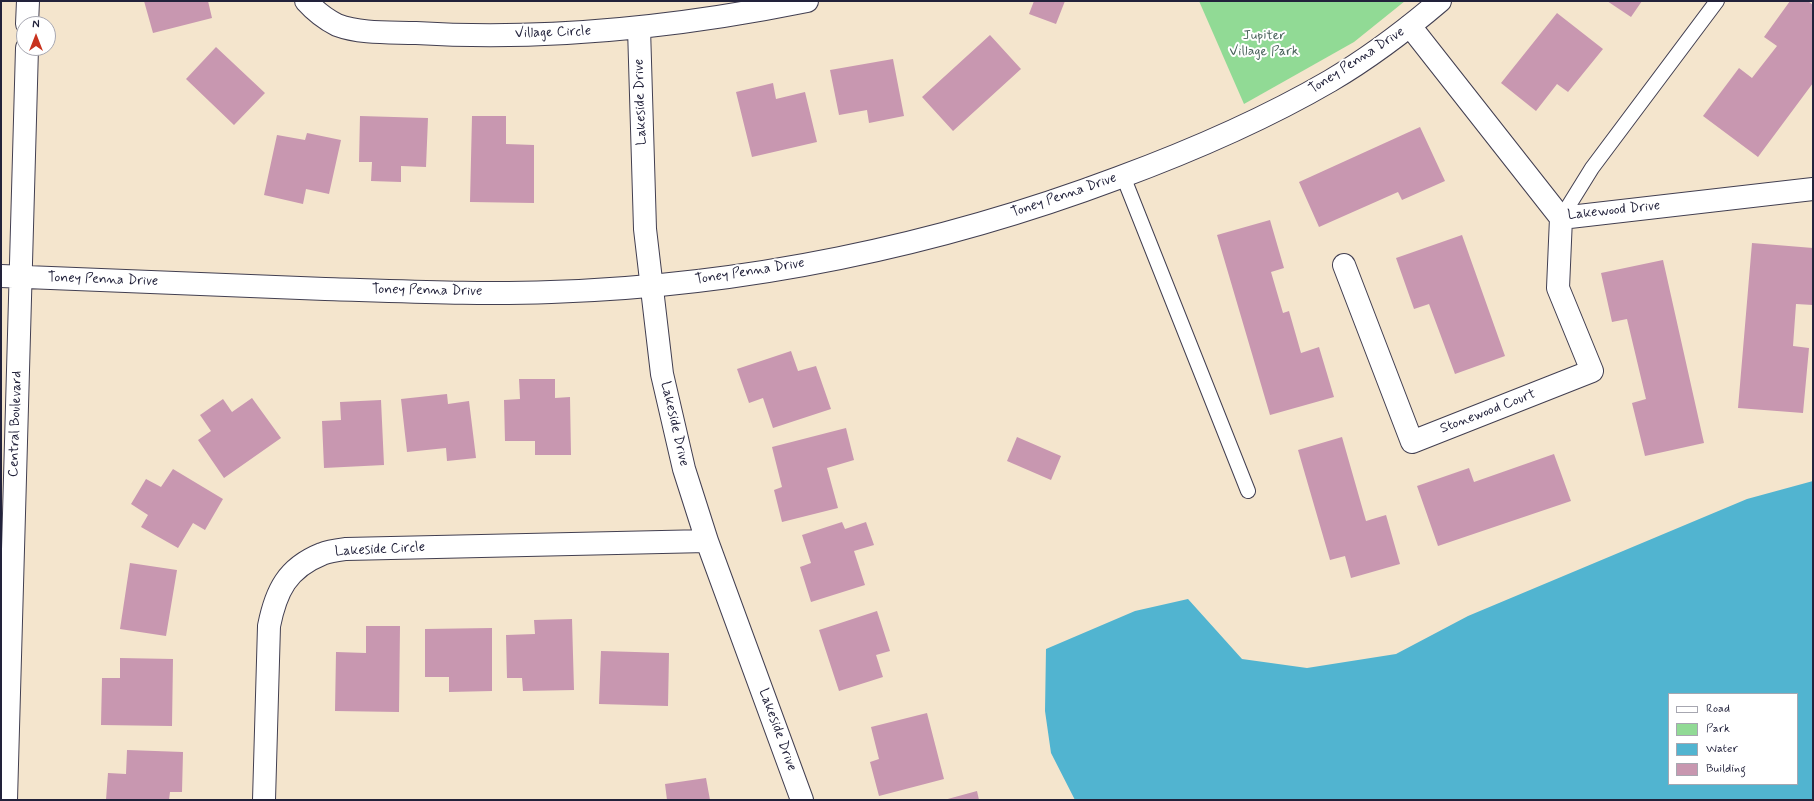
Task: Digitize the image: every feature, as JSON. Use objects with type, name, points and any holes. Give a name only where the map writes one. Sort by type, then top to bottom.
[{"type":"street","points":[[27,16],[28,1]]},
{"type":"street","name":"Village Circle","points":[[306,1],[317,13],[338,25],[361,30],[440,35],[547,34],[639,28],[745,14],[807,1]]},
{"type":"street","name":"Toney Penna Drive","points":[[11,277],[436,293],[551,292],[651,286],[737,276],[850,256],[962,230],[1072,196],[1152,166],[1253,122],[1332,80],[1410,26],[1440,1]]},
{"type":"street","name":"Lakewood Drive","points":[[1410,26],[1561,218],[1813,189]]},
{"type":"street","name":"Lakeside Drive","points":[[639,28],[645,229],[662,374],[684,469],[707,541],[802,800]]},
{"type":"street","name":"Central Boulevard","points":[[6,800],[11,277],[26,56]]},
{"type":"street","name":"Stonewood Court","points":[[1344,265],[1412,442],[1592,371],[1558,288],[1561,218]]},
{"type":"street","name":"Lakeside Circle","points":[[264,800],[269,626],[273,603],[284,581],[301,565],[322,553],[346,549],[707,541]]},
{"type":"lane","points":[[1561,218],[1592,168],[1717,1]]},
{"type":"lane","points":[[1123,176],[1248,491]]},
{"type":"green space","name":"Jupiter Village Park","points":[[1199,1],[1405,1],[1354,42],[1244,104]]},
{"type":"water","points":[[1813,481],[1813,800],[1075,800],[1051,753],[1045,711],[1046,649],[1135,611],[1188,599],[1242,659],[1307,668],[1396,654],[1468,616],[1747,499]]},
{"type":"building","points":[[144,1],[208,1],[212,18],[153,33]]},
{"type":"building","points":[[1034,1],[1065,1],[1056,24],[1029,14]]},
{"type":"building","points":[[1607,1],[1642,1],[1631,17]]},
{"type":"building","points":[[1790,1],[1808,1],[1813,5],[1813,83],[1758,157],[1703,116],[1739,68],[1752,78],[1777,46],[1764,37]]},
{"type":"building","points":[[1557,13],[1603,49],[1568,92],[1557,84],[1536,111],[1501,83]]},
{"type":"building","points":[[990,35],[1021,69],[953,131],[922,97]]},
{"type":"building","points":[[216,47],[265,93],[234,125],[186,79]]},
{"type":"building","points":[[893,59],[904,116],[869,123],[867,110],[839,115],[830,70]]},
{"type":"building","points":[[773,83],[776,99],[805,92],[817,142],[752,157],[736,92]]},
{"type":"building","points":[[360,116],[428,118],[426,167],[401,166],[401,182],[371,181],[372,162],[359,162]]},
{"type":"building","points":[[472,116],[506,116],[506,144],[534,145],[534,203],[470,202]]},
{"type":"building","points":[[1420,127],[1445,181],[1402,200],[1398,192],[1319,227],[1299,182]]},
{"type":"building","points":[[307,133],[341,140],[329,194],[306,189],[303,204],[264,195],[277,135],[305,140]]},
{"type":"building","points":[[1270,220],[1284,268],[1271,272],[1283,313],[1289,311],[1301,353],[1319,347],[1334,397],[1270,415],[1217,235]]},
{"type":"building","points":[[1462,235],[1505,356],[1455,374],[1429,304],[1414,309],[1396,258]]},
{"type":"building","points":[[1752,243],[1813,248],[1813,305],[1796,304],[1793,346],[1809,348],[1803,413],[1738,408]]},
{"type":"building","points":[[1663,260],[1704,443],[1645,456],[1632,403],[1646,399],[1627,319],[1612,322],[1601,273]]},
{"type":"building","points":[[791,351],[798,371],[816,366],[831,409],[773,428],[763,398],[749,403],[737,369]]},
{"type":"building","points":[[519,379],[555,379],[555,398],[570,397],[571,455],[535,455],[535,441],[505,441],[504,400],[520,399]]},
{"type":"building","points":[[447,394],[448,404],[469,401],[476,458],[447,461],[446,448],[407,452],[401,399]]},
{"type":"building","points":[[252,398],[281,438],[224,478],[198,440],[211,431],[200,415],[223,399],[232,412]]},
{"type":"building","points":[[381,400],[384,465],[324,468],[322,421],[341,420],[340,402]]},
{"type":"building","points":[[846,428],[854,460],[827,468],[838,508],[782,522],[774,490],[782,487],[772,447]]},
{"type":"building","points":[[1017,437],[1061,456],[1051,480],[1007,461]]},
{"type":"building","points":[[1342,437],[1366,521],[1386,515],[1400,564],[1351,578],[1345,556],[1330,560],[1298,450]]},
{"type":"building","points":[[1554,454],[1571,501],[1438,546],[1417,486],[1469,468],[1474,482]]},
{"type":"building","points":[[173,469],[223,499],[205,530],[193,523],[178,548],[141,527],[148,515],[131,504],[146,479],[161,487]]},
{"type":"building","points":[[842,522],[845,529],[866,522],[874,545],[854,551],[865,585],[811,602],[800,567],[811,563],[802,535]]},
{"type":"building","points":[[130,563],[177,570],[166,636],[120,629]]},
{"type":"building","points":[[877,611],[890,651],[876,655],[883,677],[839,691],[819,630]]},
{"type":"building","points":[[572,619],[574,690],[523,691],[522,678],[507,678],[506,635],[535,634],[534,620]]},
{"type":"building","points":[[366,626],[400,626],[399,712],[335,711],[336,652],[366,653]]},
{"type":"building","points":[[492,628],[492,691],[449,692],[449,677],[425,677],[425,629]]},
{"type":"building","points":[[601,651],[669,653],[668,706],[599,704]]},
{"type":"building","points":[[120,658],[173,659],[172,726],[101,725],[102,678],[120,678]]},
{"type":"building","points":[[927,713],[944,779],[879,796],[870,762],[879,759],[871,727]]},
{"type":"building","points":[[127,750],[183,752],[182,792],[170,792],[169,800],[106,800],[108,773],[126,774]]},
{"type":"building","points":[[706,778],[710,800],[667,800],[665,784]]},
{"type":"building","points":[[977,791],[979,800],[944,800]]}]
